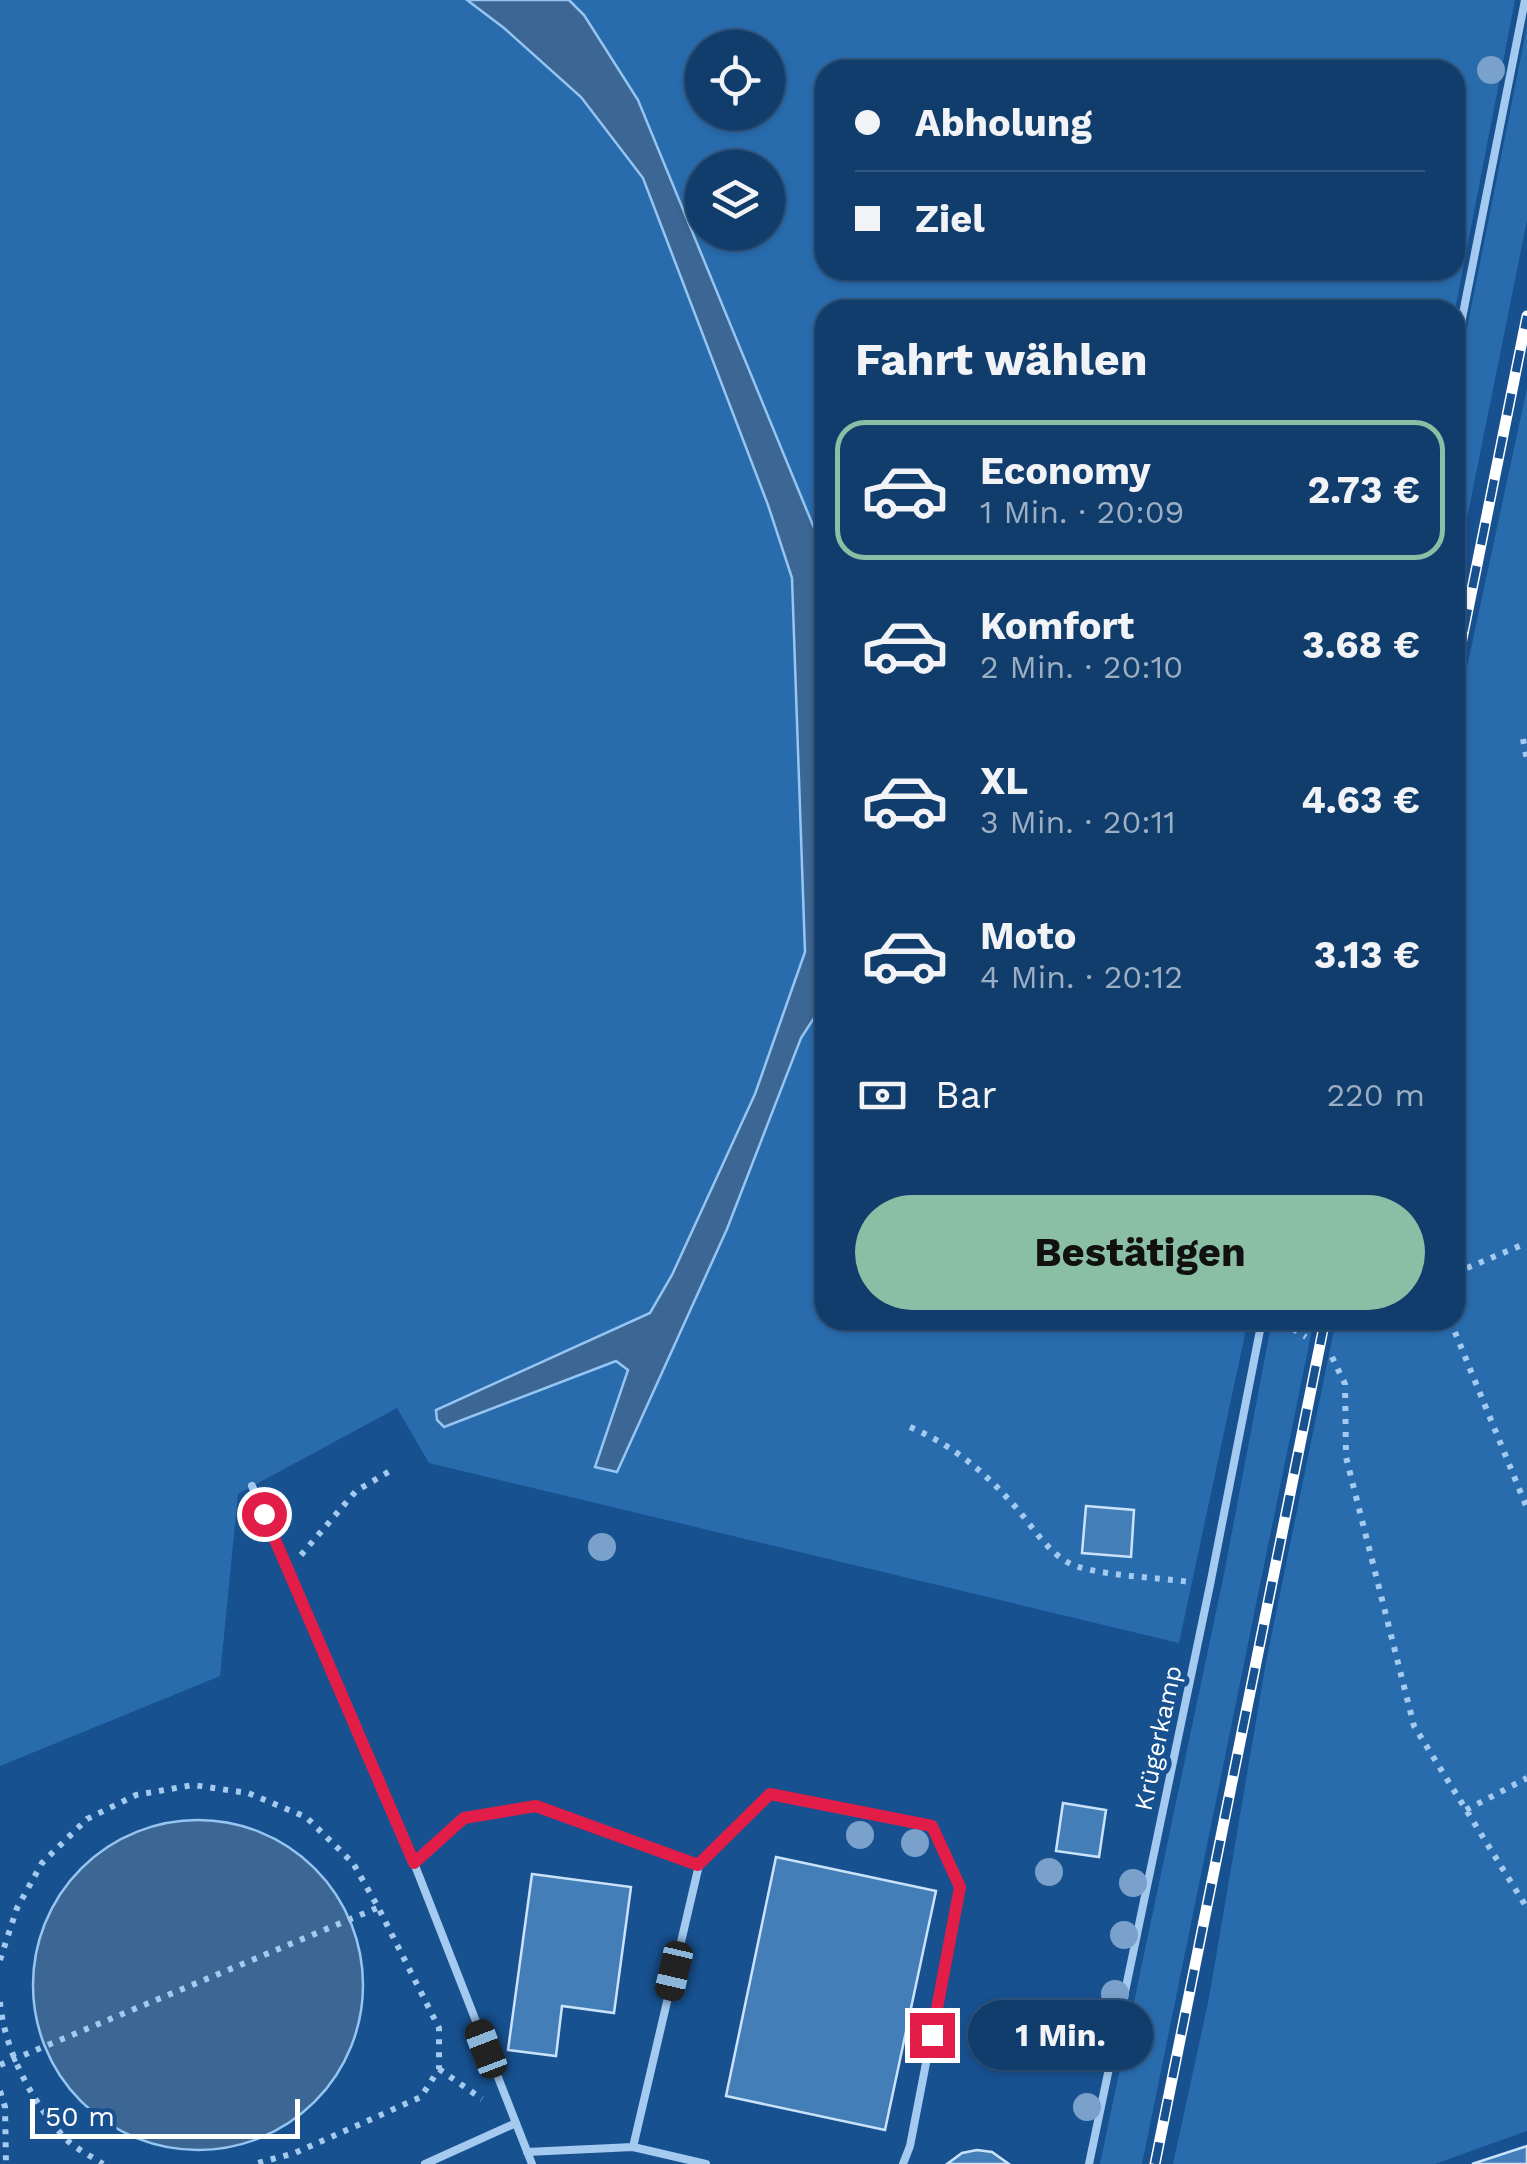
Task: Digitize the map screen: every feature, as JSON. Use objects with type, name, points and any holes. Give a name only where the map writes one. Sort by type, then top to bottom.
[{"type":"lane","points":[[1465,303],[1524,0]]},
{"type":"lane","name":"Krügerkamp","points":[[1089,2164],[1260,1330]]},
{"type":"lane","points":[[252,1486],[414,1863],[532,2164]]},
{"type":"lane","points":[[633,2147],[698,1865],[770,1794],[932,1826],[960,1887],[910,2146],[903,2164]]},
{"type":"lane","points":[[414,1863],[464,1818],[536,1806],[698,1865]]},
{"type":"lane","points":[[426,2164],[516,2123]]},
{"type":"lane","points":[[527,2152],[633,2147],[706,2164]]},
{"type":"path","points":[[1522,739],[1527,760]]},
{"type":"path","points":[[1465,1269],[1527,1244]]},
{"type":"path","points":[[1294,1330],[1306,1337]]},
{"type":"path","points":[[1454,1330],[1527,1508]]},
{"type":"path","points":[[1332,1357],[1345,1384],[1346,1457],[1414,1726],[1527,1908]]},
{"type":"path","points":[[910,1427],[967,1457],[1068,1562],[1092,1569],[1210,1585]]},
{"type":"path","points":[[290,1569],[356,1491],[390,1471]]},
{"type":"path","points":[[1466,1810],[1527,1778]]},
{"type":"path","points":[[0,1960],[16,1908],[42,1863],[87,1819],[136,1795],[193,1785],[248,1793],[306,1817],[353,1863],[378,1908],[439,2028],[439,2069],[421,2097],[295,2153],[254,2164]]},
{"type":"path","points":[[0,2065],[378,1908]]},
{"type":"path","points":[[0,2002],[1,2018],[30,2090],[66,2139],[103,2164]]},
{"type":"path","points":[[439,2069],[516,2123]]},
{"type":"path","points":[[0,2091],[5,2107],[6,2164]]},
{"type":"shaded area","points":[[0,0],[467,0],[581,97],[643,178],[768,505],[792,578],[805,952],[755,1094],[672,1275],[650,1313],[436,1410],[445,1427],[615,1361],[628,1370],[595,1466],[617,1472],[727,1229],[801,1037],[815,1016],[815,1330],[1246,1330],[1179,1643],[429,1463],[397,1408],[238,1494],[220,1676],[0,1766]]},
{"type":"shaded area","points":[[467,0],[569,0],[584,15],[638,100],[685,214],[685,250],[700,250],[815,530],[815,1016],[801,1038],[727,1229],[617,1472],[595,1467],[628,1370],[616,1361],[444,1427],[437,1420],[436,1410],[650,1313],[672,1275],[755,1094],[805,952],[792,578],[643,178],[581,97]]},
{"type":"shaded area","points":[[569,0],[1515,0],[1465,258],[1465,60],[815,60],[815,280],[1461,280],[1457,300],[815,300],[815,530],[700,250],[785,250],[785,150],[685,150],[685,214],[638,100],[584,15]]},
{"type":"shaded area","points":[[1527,26],[1527,220],[1465,528],[1465,339]]},
{"type":"shaded area","points":[[1527,388],[1527,2131],[1435,2164],[1173,2164],[1209,1998],[1266,1662],[1334,1330],[1465,1330],[1465,676]]},
{"type":"shaded area","points":[[1270,1330],[1312,1330],[1142,2164],[1100,2164],[1224,1574]]},
{"type":"shaded area","points":[[198,1820],[230,1823],[261,1833],[290,1848],[315,1868],[335,1893],[350,1922],[360,1953],[360,2017],[350,2048],[335,2077],[315,2102],[290,2122],[261,2137],[230,2147],[198,2150],[166,2147],[135,2137],[106,2122],[81,2102],[61,2077],[46,2048],[36,2017],[33,1985],[36,1953],[46,1922],[61,1893],[81,1868],[106,1848],[135,1833],[166,1823]]},
{"type":"building","points":[[1086,1506],[1134,1510],[1131,1557],[1082,1553]]},
{"type":"building","points":[[1063,1803],[1106,1810],[1099,1857],[1056,1851]]},
{"type":"building","points":[[776,1857],[936,1891],[885,2130],[726,2096]]},
{"type":"building","points":[[532,1874],[631,1887],[614,2013],[562,2006],[556,2056],[508,2050]]},
{"type":"building","points":[[1527,2146],[1527,2164],[1472,2164]]},
{"type":"building","points":[[992,2152],[1009,2164],[947,2164],[962,2153]]},
{"type":"railway","points":[[1465,624],[1527,316]]},
{"type":"railway","points":[[1155,2164],[1323,1330]]},
{"type":"route","points":[[264,1514],[414,1863],[464,1818],[536,1806],[698,1865],[770,1794],[932,1826],[960,1887],[932,2035]]}]
